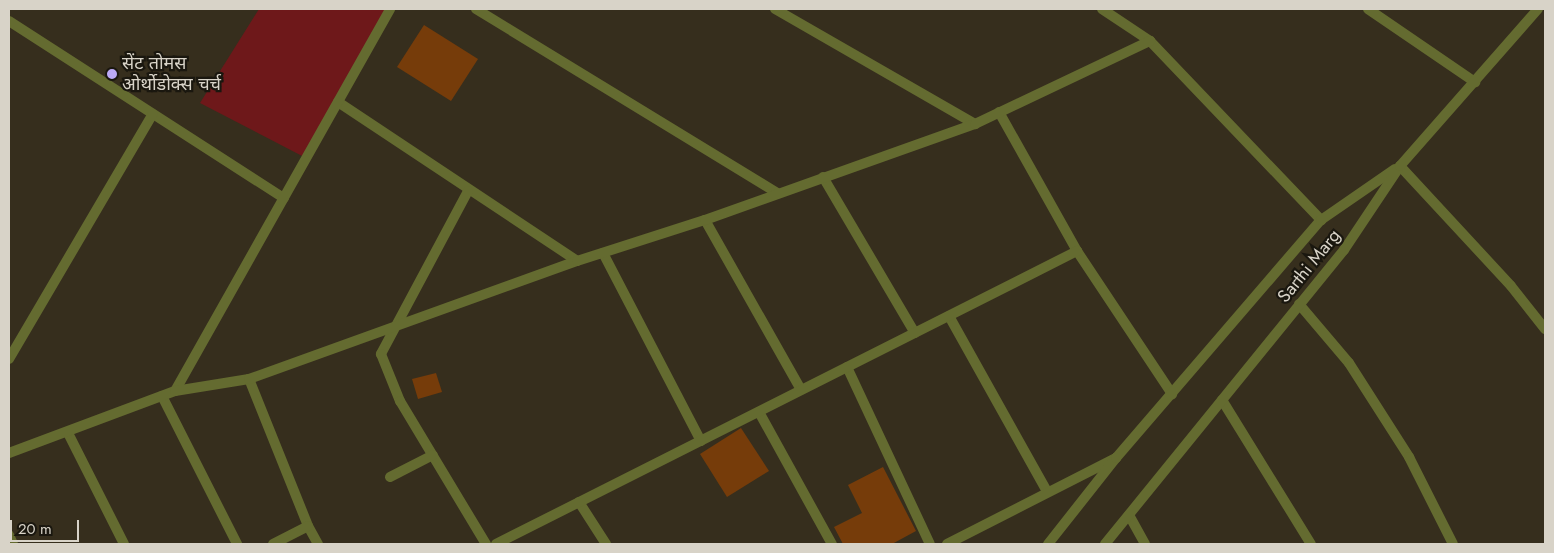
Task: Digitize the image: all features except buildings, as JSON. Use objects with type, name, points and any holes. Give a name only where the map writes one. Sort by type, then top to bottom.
[{"type":"street","points":[[175,391],[390,9]]},
{"type":"street","points":[[476,9],[777,193]]},
{"type":"street","points":[[774,9],[975,124]]},
{"type":"street","points":[[1102,9],[1150,41],[1321,220]]},
{"type":"street","points":[[1368,9],[1475,82]]},
{"type":"street","name":"Sarthi Marg","points":[[1105,544],[1365,222],[1400,166],[1538,9]]},
{"type":"street","points":[[9,22],[284,198]]},
{"type":"street","points":[[9,453],[68,433],[175,391],[248,379],[395,328],[577,261],[706,220],[823,176],[975,124],[1150,41]]},
{"type":"street","points":[[338,102],[577,261]]},
{"type":"street","points":[[999,112],[1077,251],[1172,394]]},
{"type":"street","points":[[9,359],[153,114]]},
{"type":"street","points":[[1048,544],[1116,458],[1321,220],[1400,166],[1511,286],[1545,329]]},
{"type":"street","points":[[823,176],[915,333]]},
{"type":"street","points":[[468,190],[381,354],[400,401],[486,544]]},
{"type":"street","points":[[706,220],[801,390]]},
{"type":"street","points":[[496,544],[1077,251]]},
{"type":"street","points":[[603,253],[701,441]]},
{"type":"street","points":[[1299,304],[1349,363],[1409,457],[1453,544]]},
{"type":"street","points":[[949,316],[1047,491]]},
{"type":"street","points":[[847,367],[930,544]]},
{"type":"street","points":[[248,379],[308,526],[318,544]]},
{"type":"street","points":[[162,396],[237,544]]},
{"type":"street","points":[[1222,400],[1311,544]]},
{"type":"street","points":[[759,412],[832,544]]},
{"type":"street","points":[[68,433],[124,544]]},
{"type":"street","points":[[390,477],[433,455]]},
{"type":"street","points":[[947,544],[1047,491],[1116,458]]},
{"type":"street","points":[[579,502],[606,544]]},
{"type":"street","points":[[1129,515],[1145,544]]},
{"type":"street","points":[[273,544],[308,526]]},
{"type":"street","points":[[9,535],[13,544]]},
{"type":"shaded area","points":[[259,9],[390,9],[306,158],[200,103]]},
{"type":"place","name":"सेंट तोमस ओर्थोडोक्स चर्च","points":[[112,74]]}]
